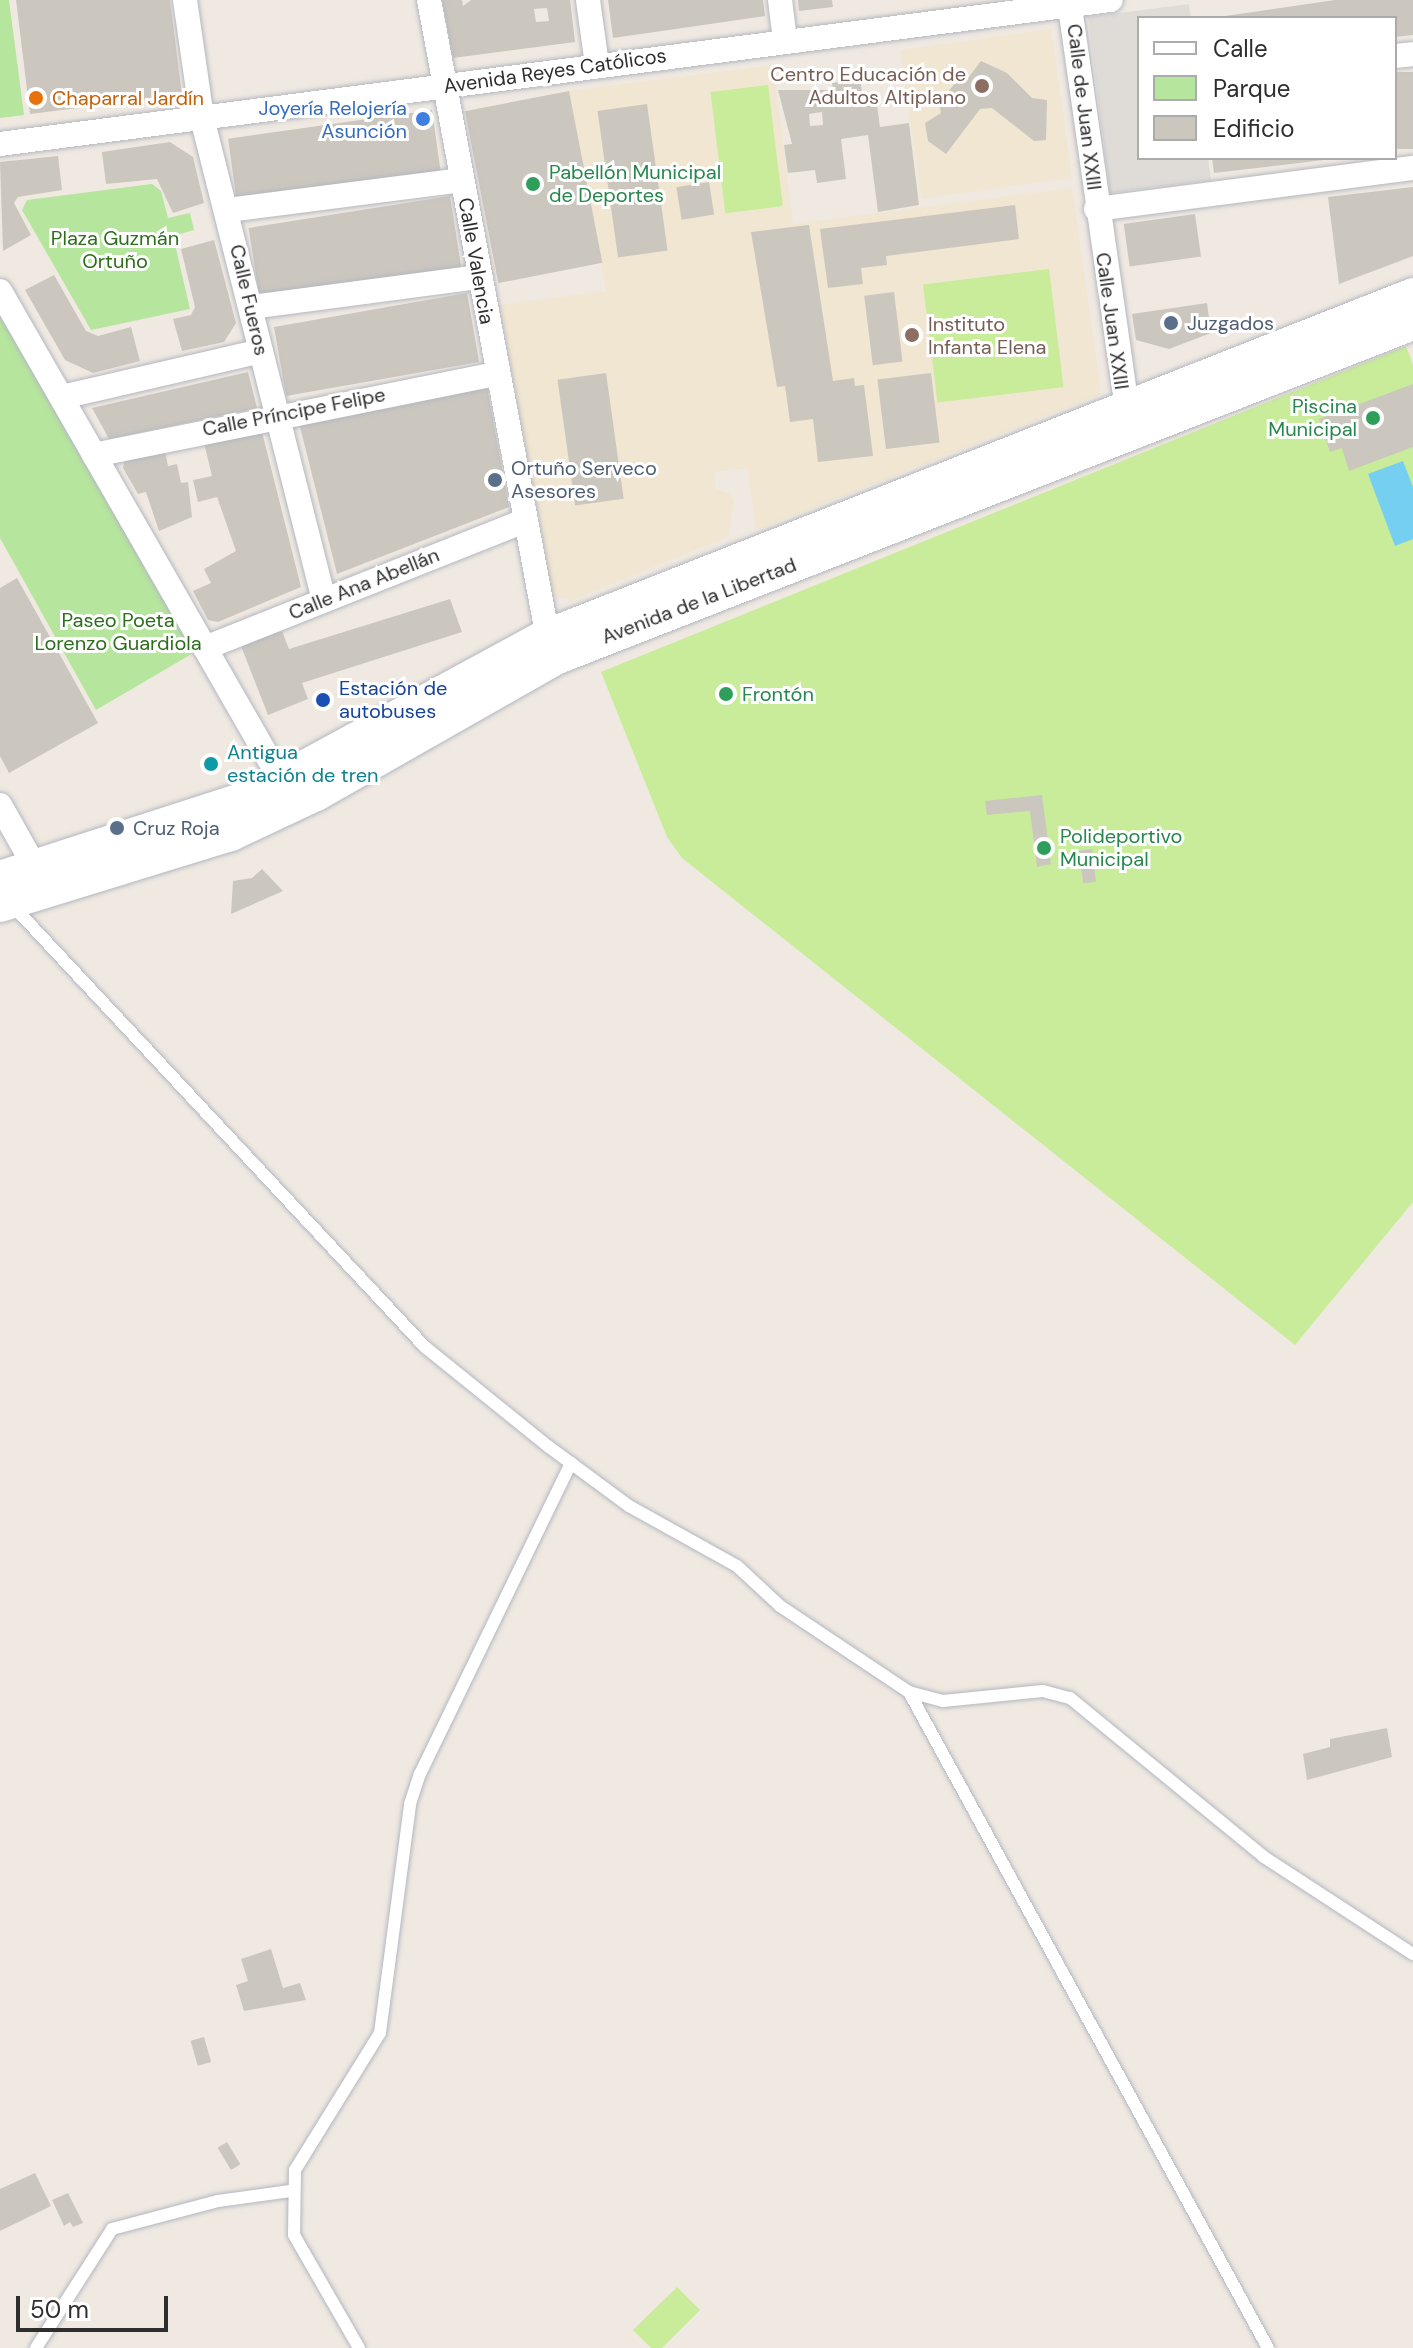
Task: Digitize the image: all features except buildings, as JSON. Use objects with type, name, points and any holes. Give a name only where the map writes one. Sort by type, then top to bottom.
[{"type":"main road","points":[[1129,421],[1413,295]]},
{"type":"main road","points":[[3,895],[35,867],[183,823],[282,782],[550,648],[1129,421],[1413,323]]},
{"type":"main road","points":[[3,895],[231,834],[316,794],[550,648]]},
{"type":"street","name":"Calle Fueros","points":[[185,0],[202,118],[228,210],[324,599]]},
{"type":"street","name":"Calle Valencia","points":[[429,0],[495,374],[550,648]]},
{"type":"street","points":[[588,0],[597,65]]},
{"type":"street","points":[[780,0],[785,40]]},
{"type":"street","name":"Avenida Reyes Católicos","points":[[0,144],[1111,0]]},
{"type":"street","name":"Calle de Juan XXIII","points":[[1070,3],[1096,209]]},
{"type":"street","points":[[1096,209],[1413,168]]},
{"type":"street","points":[[228,210],[462,180]]},
{"type":"street","name":"Calle Juan XXIII","points":[[1096,209],[1129,421]]},
{"type":"street","points":[[251,307],[479,277]]},
{"type":"street","points":[[0,291],[282,782]]},
{"type":"street","points":[[62,397],[261,351]]},
{"type":"street","name":"Calle Príncipe Felipe","points":[[94,455],[276,414],[495,374]]},
{"type":"street","name":"Calle Ana Abellán","points":[[205,648],[524,521]]},
{"type":"street","points":[[0,805],[35,867]]},
{"type":"lane","points":[[3,895],[425,1347],[571,1463],[629,1506],[737,1566],[780,1606],[909,1692],[943,1701],[1043,1691],[1070,1698],[1264,1857],[1413,1954]]},
{"type":"lane","points":[[359,2348],[294,2235],[290,2191],[302,2154],[380,2033],[408,1817],[420,1774],[571,1463]]},
{"type":"lane","points":[[909,1692],[1268,2348]]},
{"type":"lane","points":[[36,2348],[112,2229],[218,2201],[290,2191]]},
{"type":"shaded area","points":[[1189,4],[1191,16],[1137,16],[1137,160],[1208,160],[1211,180],[1110,193],[1088,17]]},
{"type":"shaded area","name":"Centro Educación de Adultos Altiplano","points":[[1051,29],[1072,178],[921,199],[900,50]]},
{"type":"shaded area","points":[[773,65],[793,224],[1072,188],[1101,394],[756,530],[748,468],[714,472],[716,490],[730,493],[734,501],[728,537],[572,600],[552,595],[500,305],[606,291],[569,91]]},
{"type":"green space","points":[[0,0],[9,0],[24,115],[0,118]]},
{"type":"green space","points":[[768,85],[783,206],[725,213],[710,92]]},
{"type":"green space","name":"Plaza Guzmán Ortuño","points":[[152,184],[161,191],[168,218],[190,213],[194,230],[173,236],[190,309],[91,330],[22,210],[27,200]]},
{"type":"green space","points":[[1049,269],[1064,387],[937,403],[923,284]]},
{"type":"green space","name":"Paseo Poeta Lorenzo Guardiola","points":[[0,314],[195,652],[96,710],[0,538]]},
{"type":"green space","name":"Polideportivo Municipal","points":[[1406,346],[1413,365],[1413,1202],[1295,1345],[682,858],[667,837],[601,672]]},
{"type":"green space","points":[[677,2287],[700,2310],[662,2348],[651,2348],[633,2330]]},
{"type":"water","points":[[1403,461],[1413,487],[1413,539],[1395,546],[1368,474]]},
{"type":"place","name":"Centro Educación de Adultos Altiplano","points":[[982,86]]},
{"type":"place","name":"Chaparral Jardín","points":[[36,98]]},
{"type":"place","name":"Joyería Relojería Asunción","points":[[423,119]]},
{"type":"place","name":"Pabellón Municipal de Deportes","points":[[533,184]]},
{"type":"place","name":"Juzgados","points":[[1171,323]]},
{"type":"place","name":"Instituto Infanta Elena","points":[[912,335]]},
{"type":"place","name":"Piscina Municipal","points":[[1373,418]]},
{"type":"place","name":"Ortuño Serveco Asesores","points":[[495,480]]},
{"type":"place","name":"Frontón","points":[[726,694]]},
{"type":"place","name":"Estación de autobuses","points":[[323,700]]},
{"type":"place","name":"Antigua estación de tren","points":[[211,764]]},
{"type":"place","name":"Cruz Roja","points":[[117,828]]},
{"type":"place","name":"Polideportivo Municipal","points":[[1044,848]]}]
